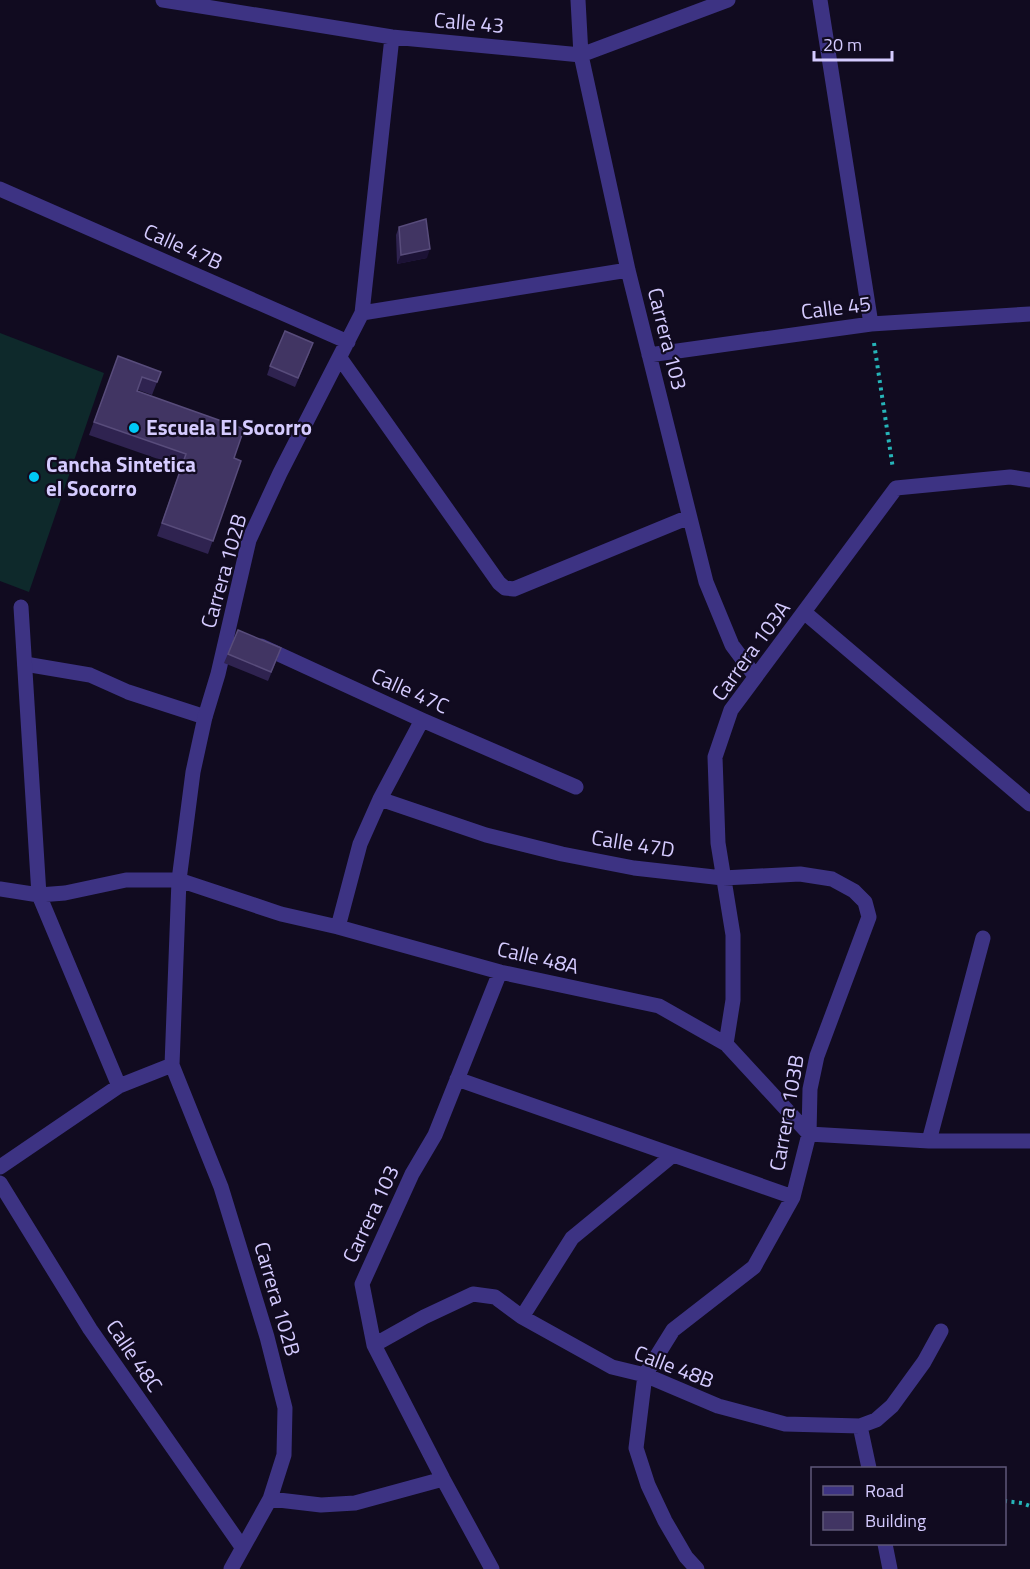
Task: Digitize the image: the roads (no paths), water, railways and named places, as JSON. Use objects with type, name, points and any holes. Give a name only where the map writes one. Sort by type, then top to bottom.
[{"type":"street","name":"Calle 43","points":[[163,0],[392,37],[581,55],[728,0]]},
{"type":"street","name":"Carrera 103","points":[[578,0],[581,55],[628,270],[689,517],[710,593],[732,645],[755,676]]},
{"type":"street","points":[[820,0],[871,324]]},
{"type":"street","name":"Carrera 102B","points":[[231,1569],[270,1499],[284,1455],[285,1408],[267,1337],[222,1187],[172,1065],[179,880],[193,772],[205,717],[218,674],[239,635],[254,530],[280,473],[362,313],[392,37]]},
{"type":"street","name":"Calle 47B","points":[[0,189],[348,342]]},
{"type":"street","points":[[362,313],[628,270]]},
{"type":"street","name":"Calle 45","points":[[649,355],[871,324],[1030,314]]},
{"type":"street","points":[[340,358],[498,583],[505,588],[514,589],[689,517]]},
{"type":"street","name":"Carrera 103A","points":[[726,1044],[734,1000],[733,935],[718,843],[715,757],[731,710],[896,488],[1010,477],[1030,480]]},
{"type":"street","points":[[21,607],[39,895],[119,1086]]},
{"type":"street","points":[[804,612],[1030,804]]},
{"type":"street","name":"Calle 47C","points":[[239,635],[422,720],[576,787]]},
{"type":"street","points":[[25,664],[90,675],[128,692],[205,717]]},
{"type":"street","points":[[338,927],[360,844],[380,799],[422,720]]},
{"type":"street","name":"Calle 47D","points":[[380,799],[486,835],[562,854],[634,868],[723,878],[800,874],[832,879],[854,891],[864,903],[869,917]]},
{"type":"street","name":"Calle 48A","points":[[0,889],[39,895],[65,893],[126,879],[179,880],[281,914],[338,927],[500,972],[658,1006],[726,1044],[809,1134]]},
{"type":"street","name":"Carrera 103B","points":[[645,1375],[673,1330],[754,1267],[793,1197],[809,1134],[810,1089],[817,1056],[869,917]]},
{"type":"street","points":[[929,1141],[982,938]]},
{"type":"street","name":"Carrera 103","points":[[492,1569],[374,1345],[362,1284],[412,1174],[435,1135],[500,972]]},
{"type":"street","points":[[0,1167],[119,1086],[172,1065]]},
{"type":"street","points":[[457,1079],[793,1197]]},
{"type":"street","points":[[809,1134],[929,1141],[1030,1141]]},
{"type":"street","points":[[522,1317],[572,1238],[673,1155]]},
{"type":"street","name":"Calle 48C","points":[[0,1183],[90,1329],[242,1547]]},
{"type":"street","name":"Calle 48B","points":[[374,1345],[424,1317],[473,1294],[495,1297],[522,1317],[612,1367],[645,1375],[718,1406],[785,1424],[860,1426]]},
{"type":"street","points":[[869,1467],[860,1426],[876,1420],[892,1406],[924,1362],[941,1331]]},
{"type":"street","points":[[645,1375],[636,1448],[648,1485],[665,1521],[686,1557],[697,1569]]},
{"type":"street","points":[[270,1499],[321,1504],[355,1503],[443,1479]]},
{"type":"street","points":[[885,1545],[890,1569]]},
{"type":"place","name":"Escuela El Socorro","points":[[134,428]]},
{"type":"place","name":"Cancha Sintetica el Socorro","points":[[34,477]]}]
